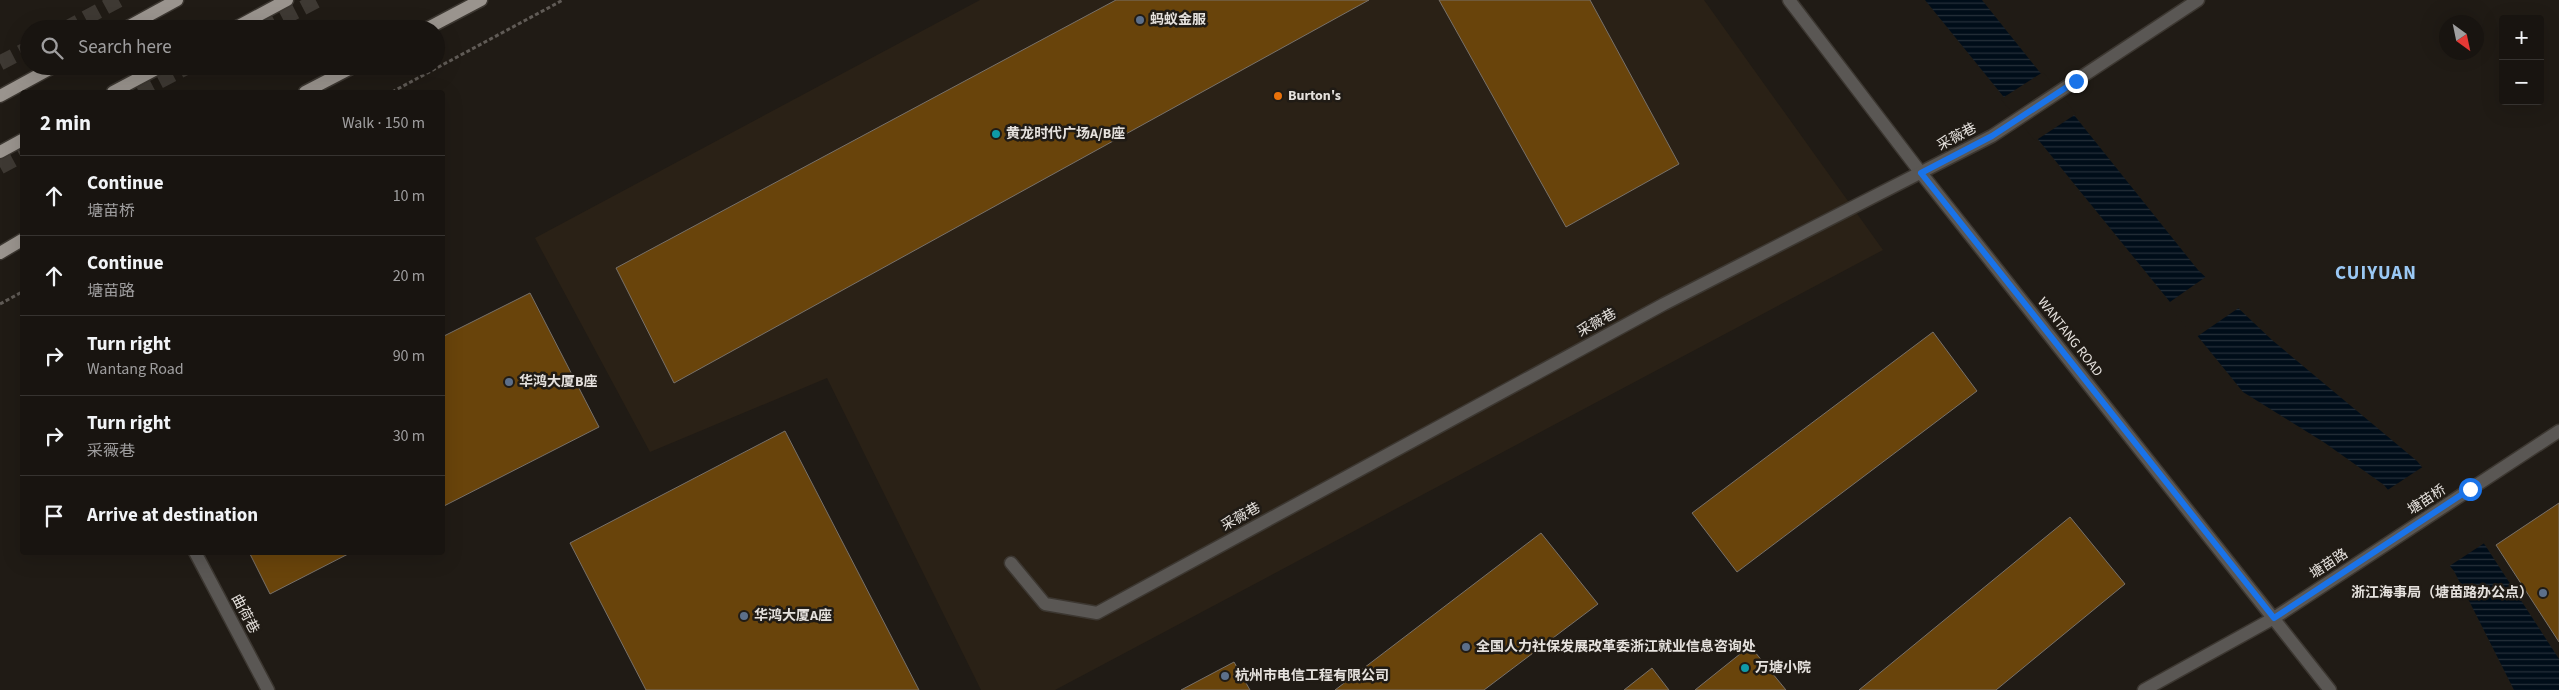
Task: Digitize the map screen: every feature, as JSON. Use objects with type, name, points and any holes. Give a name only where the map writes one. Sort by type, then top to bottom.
[{"type":"main road","points":[[140,20],[177,0]]},
{"type":"main road","points":[[250,20],[287,0]]},
{"type":"main road","points":[[443,20],[481,0]]},
{"type":"main road","points":[[0,96],[38,75]]},
{"type":"main road","points":[[117,90],[145,75]]},
{"type":"main road","points":[[309,90],[338,75]]},
{"type":"main road","points":[[0,152],[20,141]]},
{"type":"main road","points":[[0,253],[20,241]]},
{"type":"street","name":"WANTANG ROAD","points":[[1789,0],[1921,173],[2330,690]]},
{"type":"street","name":"采薇巷","points":[[1011,564],[1045,604],[1096,613],[1664,304],[1992,136],[2198,0]]},
{"type":"street","name":"塘苗桥","points":[[2400,535],[2559,431]]},
{"type":"street","name":"塘苗路","points":[[2144,690],[2274,618],[2400,535]]},
{"type":"street","name":"曲荷巷","points":[[197,555],[268,690]]},
{"type":"path","points":[[445,63],[563,0]]},
{"type":"path","points":[[396,90],[424,75]]},
{"type":"path","points":[[0,304],[20,293]]},
{"type":"shaded area","points":[[980,0],[1704,0],[1883,250],[1055,690],[981,690],[827,378],[650,452],[535,238]]},
{"type":"water","points":[[1925,0],[1982,0],[2198,270],[2272,340],[2417,461],[2485,545],[2559,659],[2559,690],[2514,690],[2454,571],[2384,485],[2325,443],[2243,392]]},
{"type":"pier","points":[[2043,72],[2076,114],[2035,141],[2001,99]]},
{"type":"pier","points":[[2207,276],[2240,307],[2195,338],[2167,304]]},
{"type":"pier","points":[[2424,466],[2486,542],[2448,567],[2386,491]]},
{"type":"building","name":"黄龙时代广场A/B座","points":[[1116,0],[1369,0],[674,383],[616,268]]},
{"type":"building","points":[[1439,0],[1590,0],[1679,164],[1566,227]]},
{"type":"building","name":"华鸿大厦B座","points":[[530,293],[599,427],[445,505],[445,336]]},
{"type":"building","points":[[1933,332],[1977,391],[1737,572],[1692,513]]},
{"type":"building","name":"华鸿大厦A座","points":[[785,431],[919,690],[646,690],[570,543]]},
{"type":"building","name":"浙江海事局（塘苗路办公点）","points":[[2559,503],[2559,642],[2496,545]]},
{"type":"building","points":[[2070,517],[2125,584],[1996,690],[1859,690]]},
{"type":"building","name":"全国人力社保发展改革委浙江就业信息咨询处","points":[[1541,533],[1598,604],[1484,690],[1335,690]]},
{"type":"building","points":[[250,555],[346,555],[270,594]]},
{"type":"building","name":"万塘小院","points":[[1750,646],[1786,690],[1695,690]]},
{"type":"building","name":"杭州市电信工程有限公司","points":[[1234,662],[1250,690],[1181,690]]},
{"type":"building","points":[[1652,668],[1669,690],[1624,690]]},
{"type":"tunnel","points":[[82,20],[119,0]]},
{"type":"tunnel","points":[[279,20],[318,0]]},
{"type":"tunnel","points":[[0,63],[20,53]]},
{"type":"tunnel","points":[[143,90],[172,75]]},
{"type":"tunnel","points":[[0,167],[20,156]]},
{"type":"place","name":"蚂蚁金服","points":[[1140,20]]},
{"type":"place","name":"Burton's","points":[[1278,96]]},
{"type":"place","name":"黄龙时代广场A/B座","points":[[996,134]]},
{"type":"place","name":"华鸿大厦B座","points":[[509,382]]},
{"type":"place","name":"浙江海事局（塘苗路办公点）","points":[[2543,593]]},
{"type":"place","name":"华鸿大厦A座","points":[[744,616]]},
{"type":"place","name":"全国人力社保发展改革委浙江就业信息咨询处","points":[[1466,647]]},
{"type":"place","name":"万塘小院","points":[[1745,668]]},
{"type":"place","name":"杭州市电信工程有限公司","points":[[1225,676]]},
{"type":"district","name":"CUIYUAN","points":[[2376,273]]},
{"type":"route","points":[[2076,81],[1992,136],[1921,173],[2274,618],[2470,489]]}]
